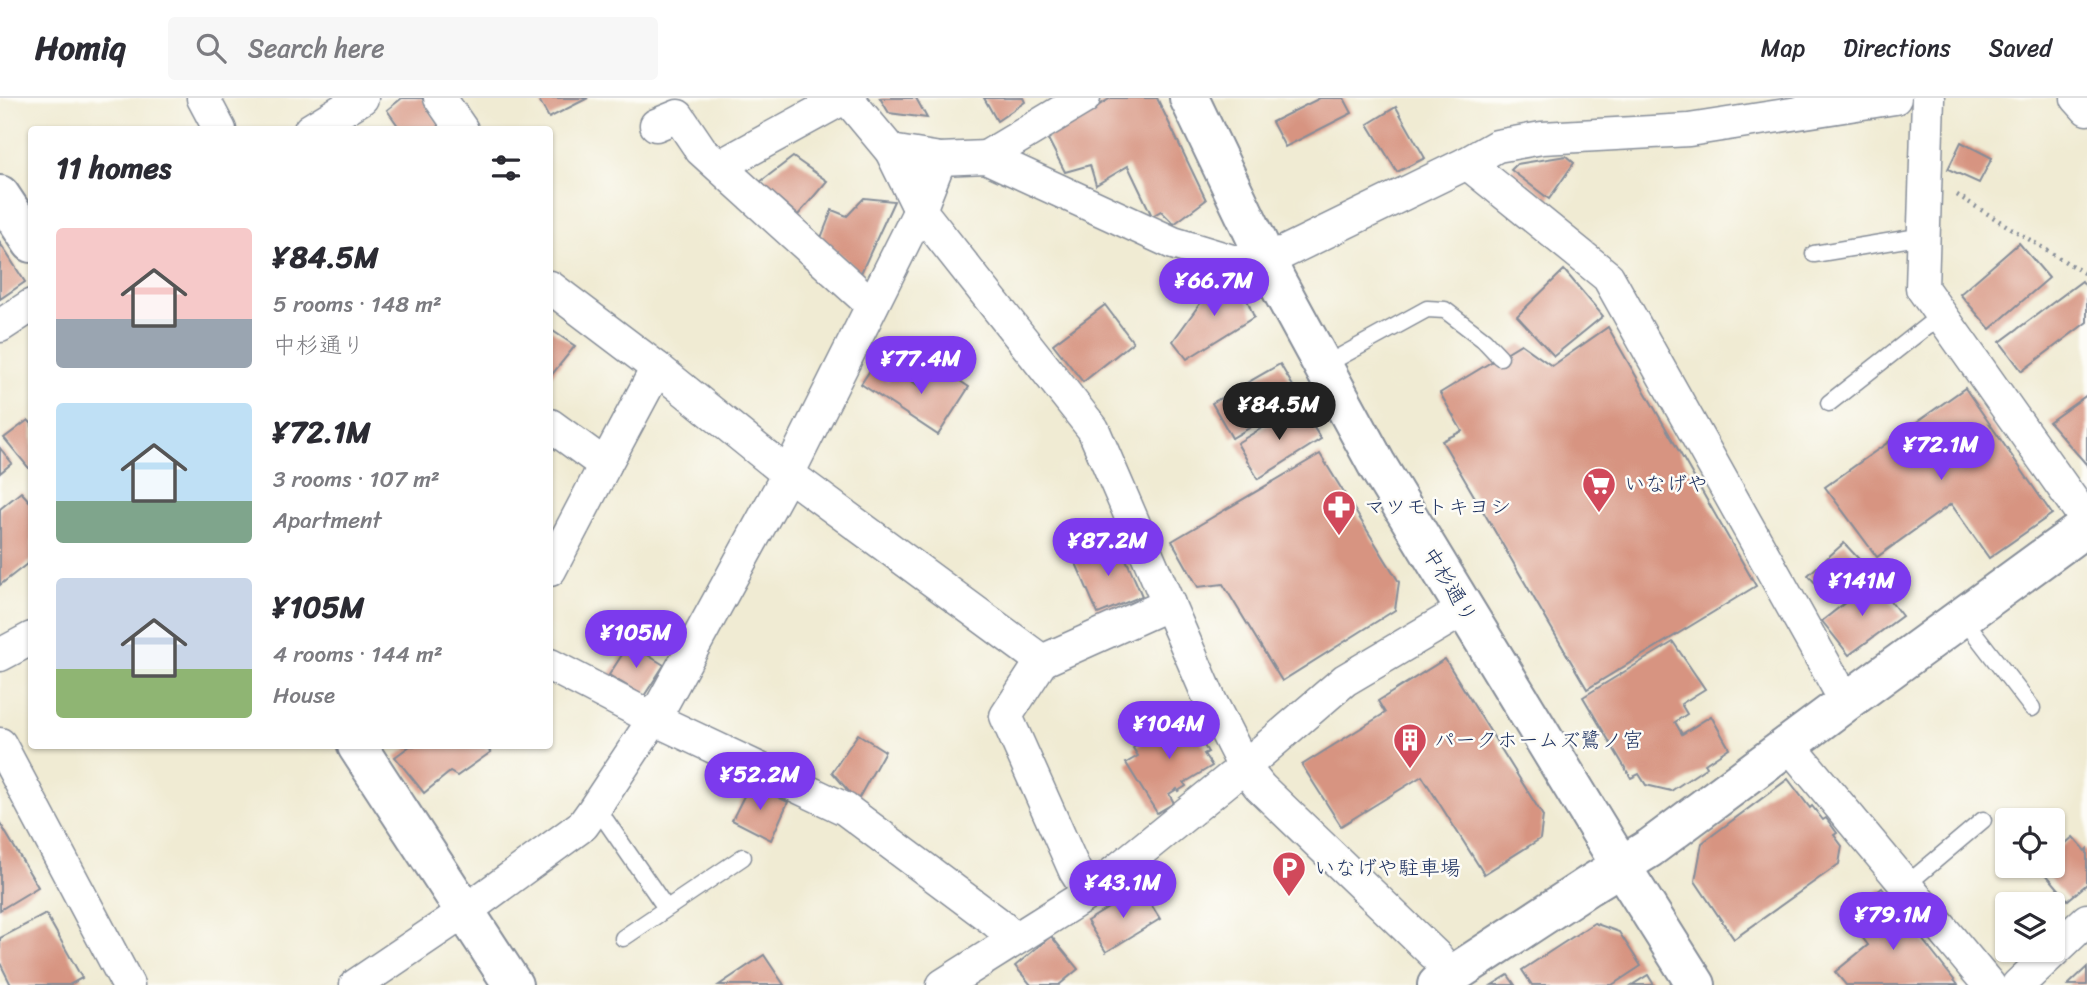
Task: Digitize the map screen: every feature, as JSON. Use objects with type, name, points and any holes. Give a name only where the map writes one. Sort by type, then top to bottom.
[{"type":"street","points":[[203,98],[217,126]]},
{"type":"street","points":[[316,126],[362,98]]},
{"type":"street","points":[[440,98],[459,126]]},
{"type":"street","points":[[720,166],[846,98],[891,151],[920,210],[1093,429],[1210,700],[1244,767],[1260,787],[1436,956],[1443,981],[1650,848],[2087,524],[1922,288],[1928,98]]},
{"type":"street","points":[[986,157],[1084,98]]},
{"type":"street","name":"中杉通り","points":[[1189,98],[1266,261],[1377,465],[1696,985]]},
{"type":"street","points":[[891,151],[940,159],[986,157],[1173,243],[1231,261],[1266,261],[1497,146],[1542,138],[1689,130],[1853,101],[1895,98]]},
{"type":"street","points":[[2077,98],[2087,109]]},
{"type":"street","points":[[656,125],[678,116],[701,150],[872,305]]},
{"type":"street","points":[[356,985],[464,912],[583,825],[593,811],[654,719],[788,474],[920,210],[940,159]]},
{"type":"street","points":[[1466,163],[1608,276],[1846,702]]},
{"type":"street","points":[[0,195],[28,237]]},
{"type":"street","points":[[553,289],[657,368],[788,474],[1042,661]]},
{"type":"street","points":[[0,327],[28,308]]},
{"type":"street","points":[[553,564],[657,368]]},
{"type":"street","points":[[553,427],[605,465]]},
{"type":"street","points":[[1089,894],[1075,871],[1006,716],[1042,661],[1168,604]]},
{"type":"street","points":[[943,985],[1089,894],[1345,680],[1465,609]]},
{"type":"street","points":[[0,655],[28,641]]},
{"type":"street","points":[[553,667],[654,719],[845,809],[1015,939]]},
{"type":"street","points":[[0,744],[128,985]]},
{"type":"street","points":[[1789,745],[1989,985]]},
{"type":"street","points":[[359,749],[513,985]]},
{"type":"street","points":[[2018,985],[2087,920]]},
{"type":"lane","points":[[1814,254],[1924,236]]},
{"type":"lane","points":[[1323,366],[1427,310],[1445,310],[1484,340],[1500,357]]},
{"type":"lane","points":[[1829,402],[1941,315]]},
{"type":"lane","points":[[1962,618],[2032,708]]},
{"type":"lane","points":[[593,811],[606,821],[666,908]]},
{"type":"lane","points":[[1906,885],[1983,820]]},
{"type":"lane","points":[[623,938],[743,857]]},
{"type":"path","points":[[1925,180],[1940,183],[1982,212],[2087,275]]},
{"type":"building","points":[[402,98],[422,98],[441,126],[398,126],[387,110]]},
{"type":"building","points":[[538,98],[588,98],[549,118]]},
{"type":"building","points":[[880,98],[916,98],[927,118],[889,113]]},
{"type":"building","points":[[984,98],[1023,98],[1025,102],[997,121]]},
{"type":"building","points":[[1111,98],[1157,98],[1206,200],[1174,224],[1161,211],[1152,216],[1128,166],[1096,185],[1090,165],[1065,172],[1047,137]]},
{"type":"building","points":[[1320,98],[1344,98],[1352,113],[1285,147],[1272,122]]},
{"type":"building","points":[[1396,107],[1425,158],[1397,172],[1368,124]]},
{"type":"building","points":[[1961,142],[1992,158],[1979,183],[1948,169]]},
{"type":"building","points":[[1566,156],[1574,163],[1549,199],[1511,170],[1517,164]]},
{"type":"building","points":[[793,157],[827,181],[798,215],[760,182]]},
{"type":"building","points":[[864,198],[894,201],[861,273],[821,238],[832,210],[847,216]]},
{"type":"building","points":[[0,243],[25,282],[0,299]]},
{"type":"building","points":[[2019,243],[2049,278],[1990,329],[1960,294]]},
{"type":"building","points":[[1564,270],[1603,316],[1554,356],[1517,316]]},
{"type":"building","points":[[1223,281],[1242,287],[1254,317],[1187,359],[1173,341],[1212,287]]},
{"type":"building","points":[[2082,281],[2087,288],[2087,322],[2022,371],[2000,342]]},
{"type":"building","points":[[1105,305],[1133,342],[1083,382],[1053,344]]},
{"type":"building","name":"いなげや","points":[[1608,327],[1756,586],[1587,689],[1442,441],[1462,431],[1440,393],[1521,344],[1552,366]]},
{"type":"building","points":[[553,331],[575,346],[553,373]]},
{"type":"building","points":[[934,364],[969,387],[938,435],[861,384],[871,369],[888,381],[895,370],[919,386]]},
{"type":"building","points":[[1280,364],[1300,398],[1232,438],[1212,403]]},
{"type":"building","points":[[1965,388],[2052,514],[1989,558],[1951,504],[1877,557],[1825,487]]},
{"type":"building","points":[[2087,395],[2087,465],[2049,422]]},
{"type":"building","points":[[1300,405],[1321,439],[1258,479],[1237,443]]},
{"type":"building","points":[[28,420],[28,467],[4,438]]},
{"type":"building","points":[[0,448],[12,463],[0,473]]},
{"type":"building","points":[[1320,454],[1399,582],[1395,610],[1282,681],[1223,584],[1198,587],[1172,541]]},
{"type":"building","points":[[21,492],[28,500],[28,563],[0,585],[0,509]]},
{"type":"building","points":[[1119,543],[1142,596],[1098,614],[1075,561]]},
{"type":"building","points":[[1844,543],[1870,571],[1840,596],[1834,589],[1827,596],[1808,575]]},
{"type":"building","points":[[1874,580],[1902,616],[1849,655],[1822,621]]},
{"type":"building","points":[[1673,642],[1705,689],[1681,704],[1687,714],[1675,722],[1682,734],[1711,716],[1729,748],[1705,764],[1707,767],[1671,791],[1646,785],[1639,774],[1631,778],[1583,697]]},
{"type":"building","points":[[629,644],[664,665],[644,696],[609,675]]},
{"type":"building","name":"パークホームズ鷺ノ宮","points":[[1445,659],[1543,816],[1540,839],[1484,874],[1422,776],[1341,826],[1302,765],[1385,713],[1378,701]]},
{"type":"building","points":[[1193,712],[1200,723],[1193,728],[1208,752],[1204,754],[1212,766],[1184,783],[1186,786],[1169,794],[1174,803],[1157,813],[1126,763],[1138,756],[1133,748],[1156,734],[1154,732],[1167,724],[1169,727]]},
{"type":"building","points":[[858,734],[885,751],[857,801],[832,772]]},
{"type":"building","points":[[406,749],[487,749],[491,752],[457,776],[450,772],[424,793],[395,757]]},
{"type":"building","points":[[1788,779],[1810,808],[1812,806],[1823,820],[1826,818],[1837,833],[1834,835],[1842,846],[1839,864],[1734,939],[1695,881],[1702,843]]},
{"type":"building","points":[[750,784],[788,802],[771,840],[732,820]]},
{"type":"building","points":[[0,823],[38,887],[0,910]]},
{"type":"building","points":[[2073,837],[2085,851],[2087,849],[2087,884],[2068,900],[2065,892],[2061,892],[2049,878],[2065,878],[2065,844]]},
{"type":"building","points":[[1141,888],[1160,919],[1106,952],[1087,921]]},
{"type":"building","points":[[1882,888],[1958,985],[1846,985],[1835,972],[1868,945],[1859,933],[1874,921],[1861,905]]},
{"type":"building","points":[[46,914],[82,978],[69,985],[11,985],[0,963],[0,938]]},
{"type":"building","points":[[1594,923],[1619,932],[1641,966],[1612,985],[1532,985],[1522,970]]},
{"type":"building","points":[[1051,936],[1078,969],[1059,985],[1031,985],[1015,966]]},
{"type":"building","points":[[764,955],[784,985],[719,985]]},
{"type":"building","points":[[2087,967],[2087,985],[2068,985]]},
{"type":"building","points":[[1508,975],[1515,985],[1492,985]]},
{"type":"building","points":[[1648,975],[1654,985],[1632,985]]},
{"type":"place","name":"いなげや","points":[[1599,514]]},
{"type":"place","name":"マツモトキヨシ","points":[[1339,537]]},
{"type":"place","name":"パークホームズ鷺ノ宮","points":[[1410,770]]},
{"type":"place","name":"いなげや駐車場","points":[[1289,898]]}]
